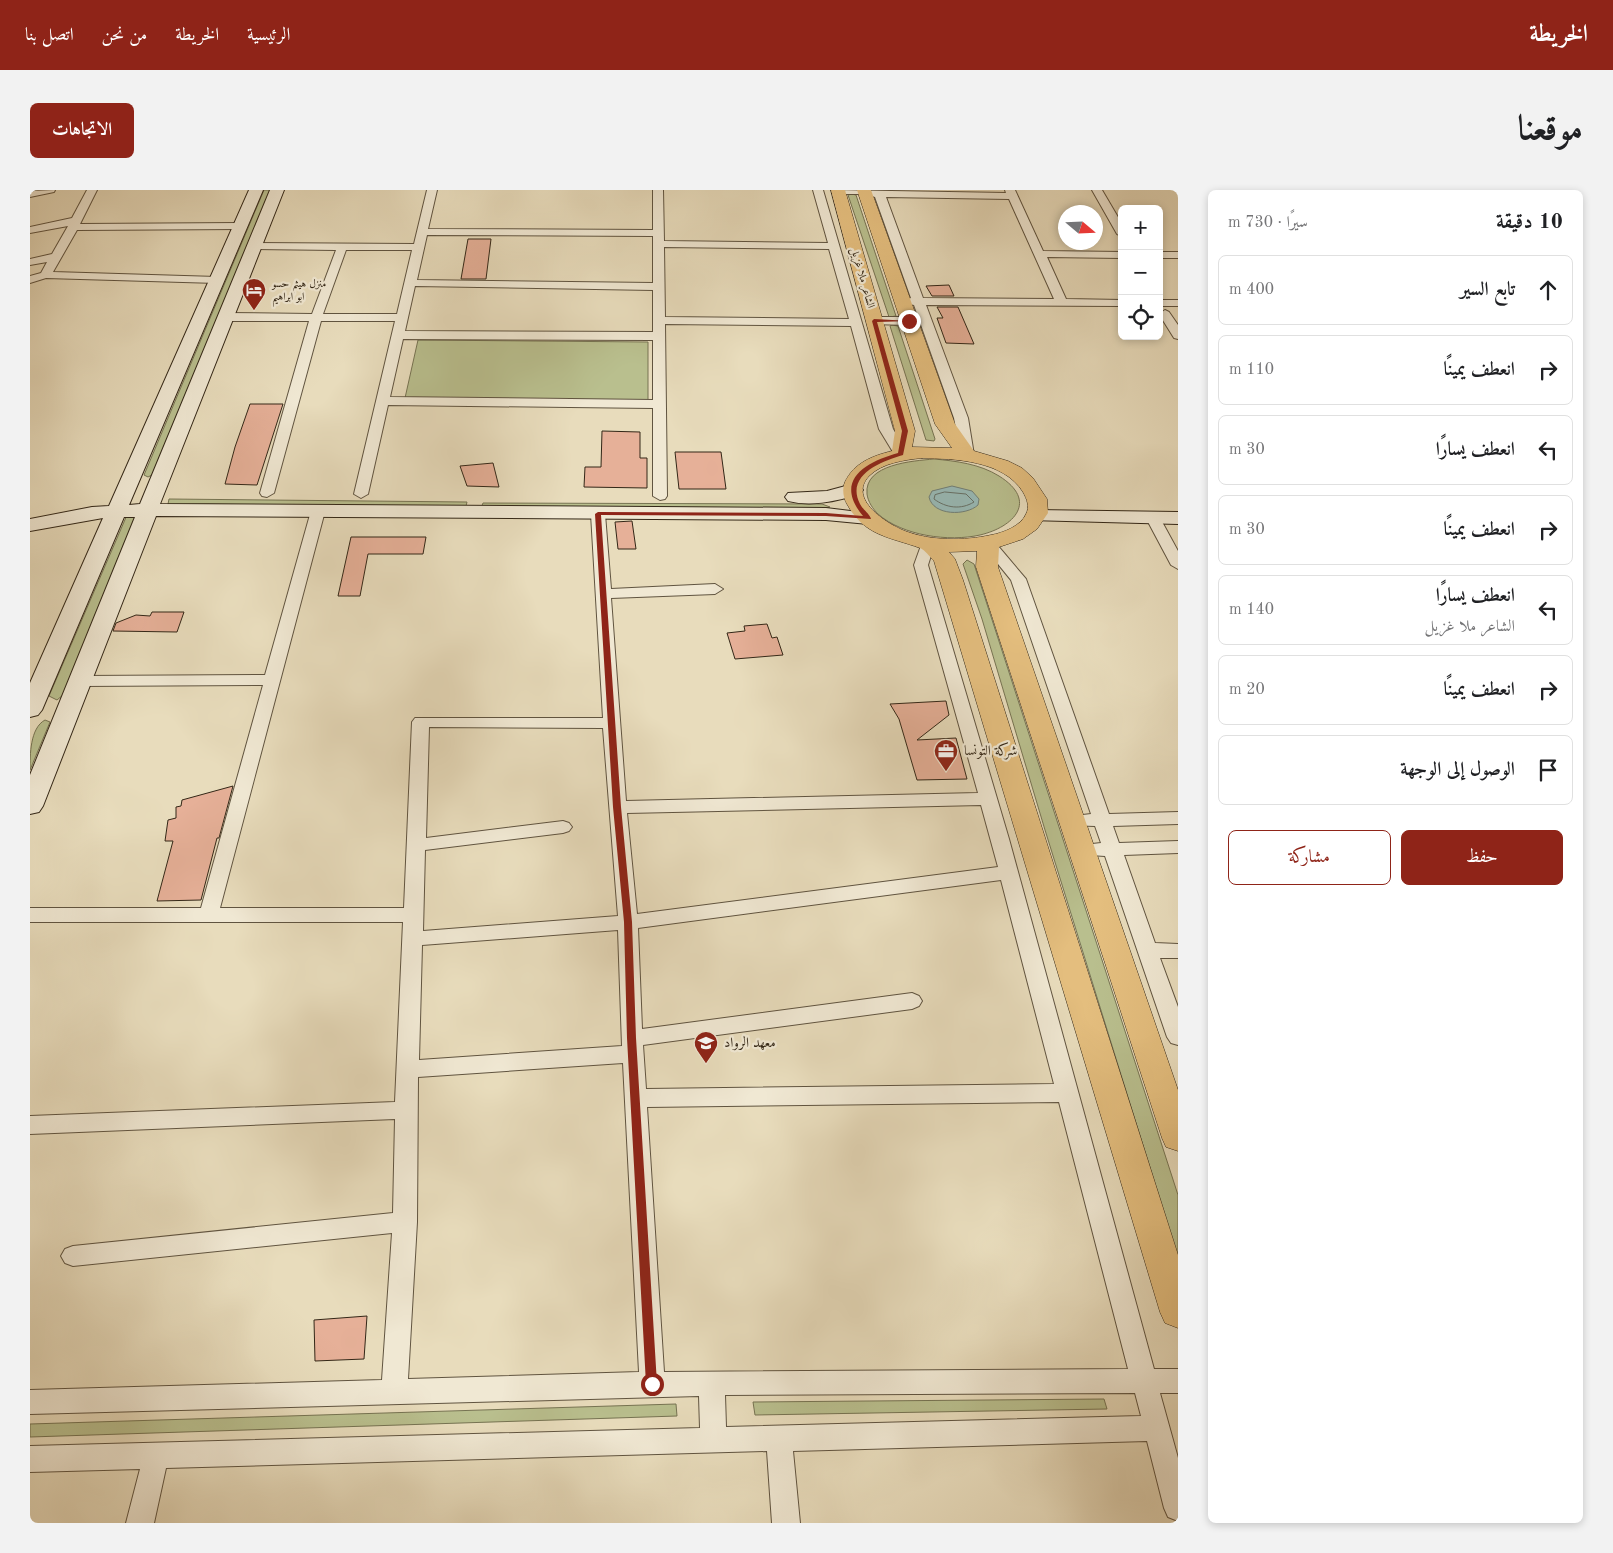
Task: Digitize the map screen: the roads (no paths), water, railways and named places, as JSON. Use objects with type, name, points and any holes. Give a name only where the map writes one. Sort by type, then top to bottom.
[{"type":"main road","points":[[70,709],[30,710],[38,677],[119,503],[256,190]]},
{"type":"main road","points":[[30,806],[224,317],[277,190]]},
{"type":"main road","name":"الشاعر ملا غزيل","points":[[838,191],[905,431],[901,454]]},
{"type":"main road","points":[[871,192],[912,309],[944,424],[967,455]]},
{"type":"main road","points":[[30,515],[119,503],[267,493],[361,494],[598,514],[826,514],[868,518],[898,534],[928,543],[949,545],[988,543],[1010,537],[1026,528],[1037,508],[1032,489],[1022,478],[1000,466],[967,455],[924,452],[901,454],[882,460],[866,468],[857,478],[853,490],[857,504],[868,518]]},
{"type":"main road","points":[[152,501],[318,511],[660,496],[828,497],[853,490]]},
{"type":"main road","points":[[1037,508],[1178,502]]},
{"type":"main road","points":[[30,525],[92,513],[119,503]]},
{"type":"main road","points":[[1037,508],[1153,518],[1178,518]]},
{"type":"main road","points":[[928,543],[944,560],[952,580],[1178,1312]]},
{"type":"main road","points":[[988,543],[988,567],[1178,1138]]},
{"type":"street","points":[[30,194],[50,190]]},
{"type":"street","points":[[44,275],[56,257],[92,190]]},
{"type":"street","points":[[361,494],[432,190]]},
{"type":"street","points":[[658,190],[660,496]]},
{"type":"street","points":[[818,190],[886,429],[901,454]]},
{"type":"street","points":[[1097,190],[1118,227]]},
{"type":"street","points":[[838,191],[1011,193],[1062,303]]},
{"type":"street","points":[[30,230],[74,224],[240,226]]},
{"type":"street","points":[[422,232],[658,238],[834,246]]},
{"type":"street","points":[[254,246],[419,247]]},
{"type":"street","points":[[267,493],[316,318],[342,247]]},
{"type":"street","points":[[1040,254],[1118,255]]},
{"type":"street","points":[[1163,255],[1178,255]]},
{"type":"street","points":[[30,262],[56,257]]},
{"type":"street","points":[[30,280],[44,275],[217,280]]},
{"type":"street","points":[[410,283],[659,287]]},
{"type":"street","points":[[874,321],[912,309],[1062,303],[1118,303]]},
{"type":"street","points":[[1163,303],[1178,303]]},
{"type":"street","points":[[912,309],[1118,314]]},
{"type":"street","points":[[1163,314],[1178,314]]},
{"type":"street","points":[[1163,315],[1178,334]]},
{"type":"street","points":[[224,317],[402,318]]},
{"type":"street","points":[[659,320],[856,323]]},
{"type":"street","points":[[398,335],[659,336]]},
{"type":"street","points":[[383,401],[659,404]]},
{"type":"street","points":[[209,914],[318,511]]},
{"type":"street","points":[[598,514],[617,807],[628,922],[632,1046],[652,1384]]},
{"type":"street","points":[[1153,518],[1178,565]]},
{"type":"street","points":[[928,543],[921,565],[1009,872],[1155,1428],[1178,1508]]},
{"type":"street","points":[[988,543],[1018,579],[1178,1037]]},
{"type":"street","points":[[603,594],[715,589]]},
{"type":"street","points":[[81,681],[273,680]]},
{"type":"street","points":[[394,1392],[405,1222],[407,1069],[421,722],[612,723]]},
{"type":"street","points":[[617,807],[989,799]]},
{"type":"street","points":[[1072,820],[1178,818]]},
{"type":"street","points":[[416,845],[563,827]]},
{"type":"street","points":[[1082,850],[1178,847]]},
{"type":"street","points":[[412,939],[628,922],[1009,872]]},
{"type":"street","points":[[30,915],[413,915]]},
{"type":"street","points":[[1148,950],[1178,951]]},
{"type":"street","points":[[407,1069],[632,1046],[912,1001]]},
{"type":"street","points":[[636,1098],[1067,1093]]},
{"type":"street","points":[[30,1125],[406,1110]]},
{"type":"street","points":[[73,1256],[405,1222]]},
{"type":"street","points":[[30,1402],[652,1384],[1178,1380]]},
{"type":"street","points":[[711,1383],[714,1440]]},
{"type":"street","points":[[30,1459],[1155,1428]]},
{"type":"street","points":[[779,1438],[786,1523]]},
{"type":"street","points":[[140,1523],[156,1456]]},
{"type":"water","points":[[952,486],[972,491],[979,499],[978,505],[973,509],[958,512],[943,511],[937,508],[929,497],[932,491]]},
{"type":"place","name":"منزل هيثم حسو ابو ابراهيم","points":[[254,311]]},
{"type":"place","name":"شركة التونسا","points":[[946,772]]},
{"type":"place","name":"معهد الرواد","points":[[706,1064]]}]
